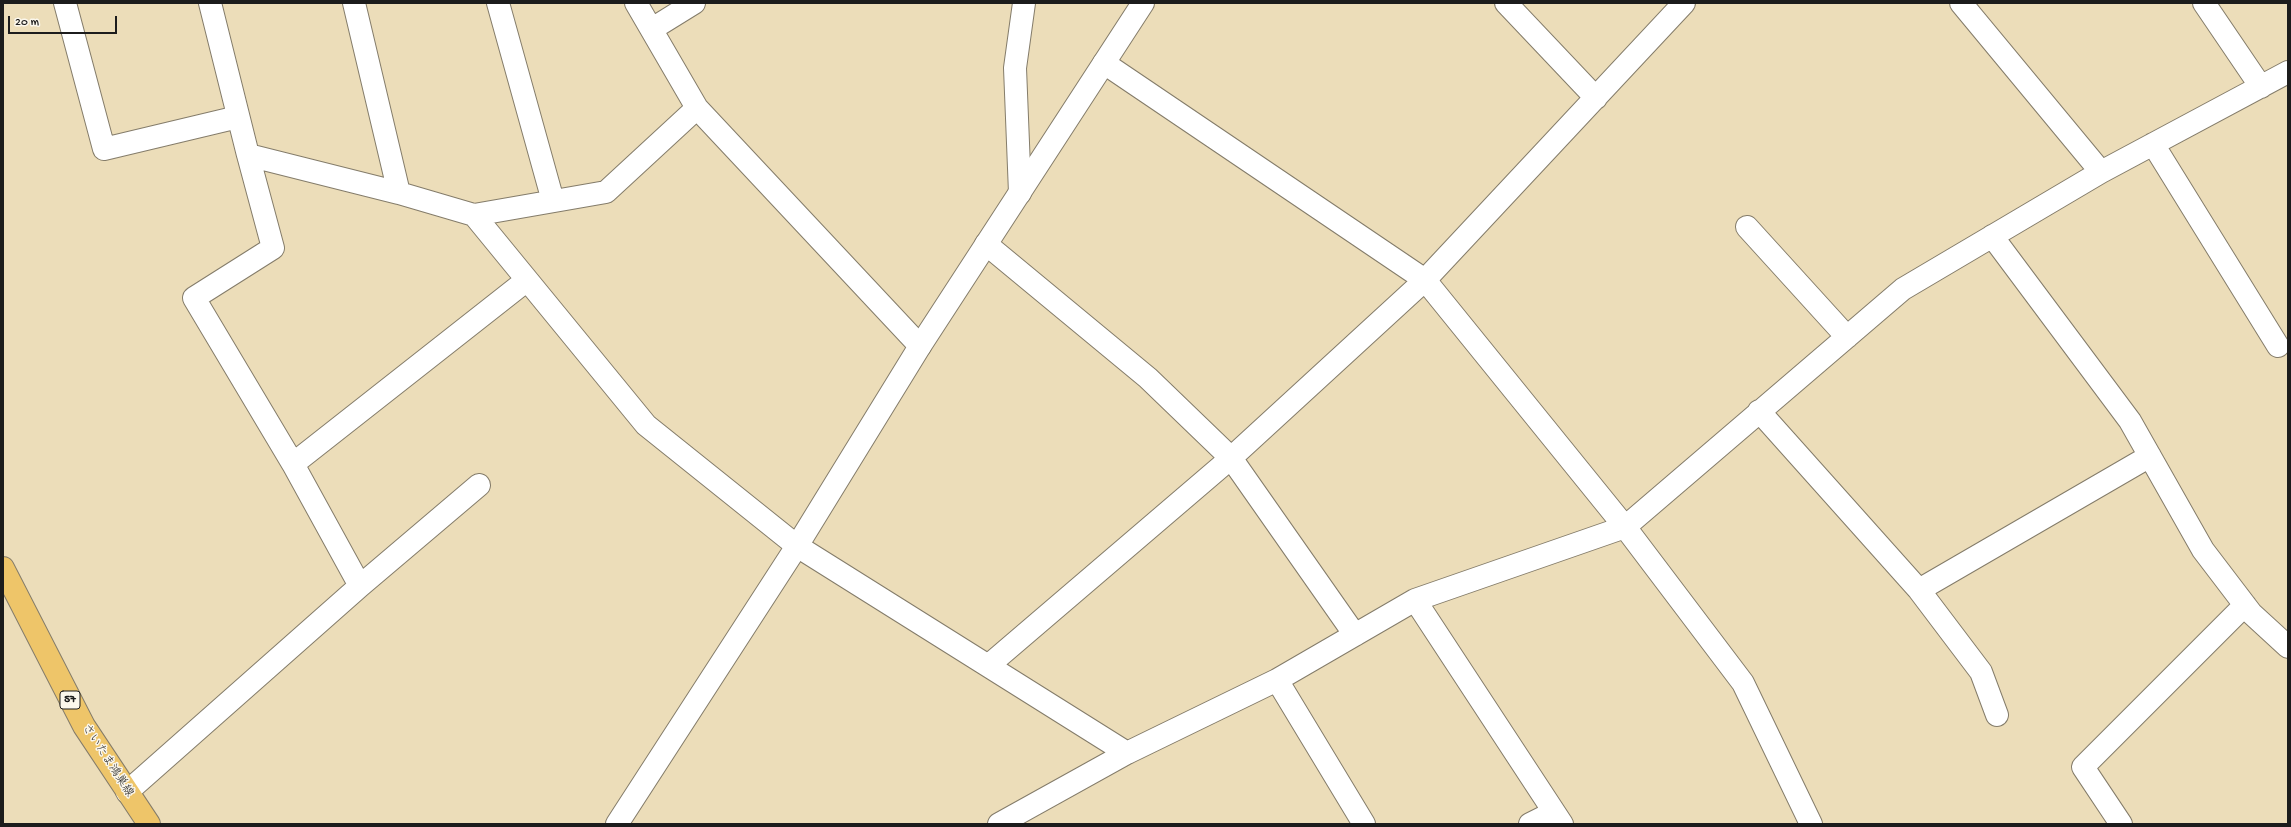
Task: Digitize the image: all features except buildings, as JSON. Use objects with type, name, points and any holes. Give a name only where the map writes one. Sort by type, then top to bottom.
[{"type":"main road","name":"さいたま鴻巣線","points":[[4,572],[84,726],[149,824]]},
{"type":"street","points":[[66,3],[104,149],[238,117]]},
{"type":"street","points":[[210,3],[238,117],[273,248],[194,298],[293,464],[360,586]]},
{"type":"street","points":[[354,3],[399,193]]},
{"type":"street","points":[[498,3],[553,201]]},
{"type":"street","points":[[636,3],[697,108],[920,346]]},
{"type":"street","points":[[652,29],[694,3]]},
{"type":"street","points":[[1020,193],[1015,68],[1024,3]]},
{"type":"street","points":[[617,824],[797,546],[920,346],[1143,3]]},
{"type":"street","points":[[1506,3],[1596,98]]},
{"type":"street","points":[[988,665],[1231,458],[1425,280],[1684,3]]},
{"type":"street","points":[[1962,3],[2101,172]]},
{"type":"street","points":[[2204,3],[2260,87]]},
{"type":"street","points":[[1104,63],[1425,280],[1625,527],[1743,683],[1811,824]]},
{"type":"street","points":[[999,824],[1127,753],[1277,680],[1415,600],[1625,527],[1903,289],[2101,172],[2288,72]]},
{"type":"street","points":[[248,155],[399,193],[474,215],[606,192],[697,108]]},
{"type":"street","points":[[2153,144],[2278,346]]},
{"type":"street","points":[[474,215],[646,425],[797,546],[1127,753]]},
{"type":"street","points":[[1747,227],[1847,337]]},
{"type":"street","points":[[1992,236],[2130,421],[2203,550],[2251,613],[2288,647]]},
{"type":"street","points":[[986,244],[1148,378],[1231,458],[1355,635]]},
{"type":"street","points":[[293,464],[527,280]]},
{"type":"street","points":[[1760,411],[1919,590],[1981,672],[1997,715]]},
{"type":"street","points":[[1919,590],[2150,456]]},
{"type":"street","points":[[127,792],[360,586],[479,485]]},
{"type":"street","points":[[1415,600],[1558,818],[1530,824]]},
{"type":"street","points":[[2120,824],[2083,767],[2245,605]]},
{"type":"street","points":[[1277,680],[1364,824]]}]
